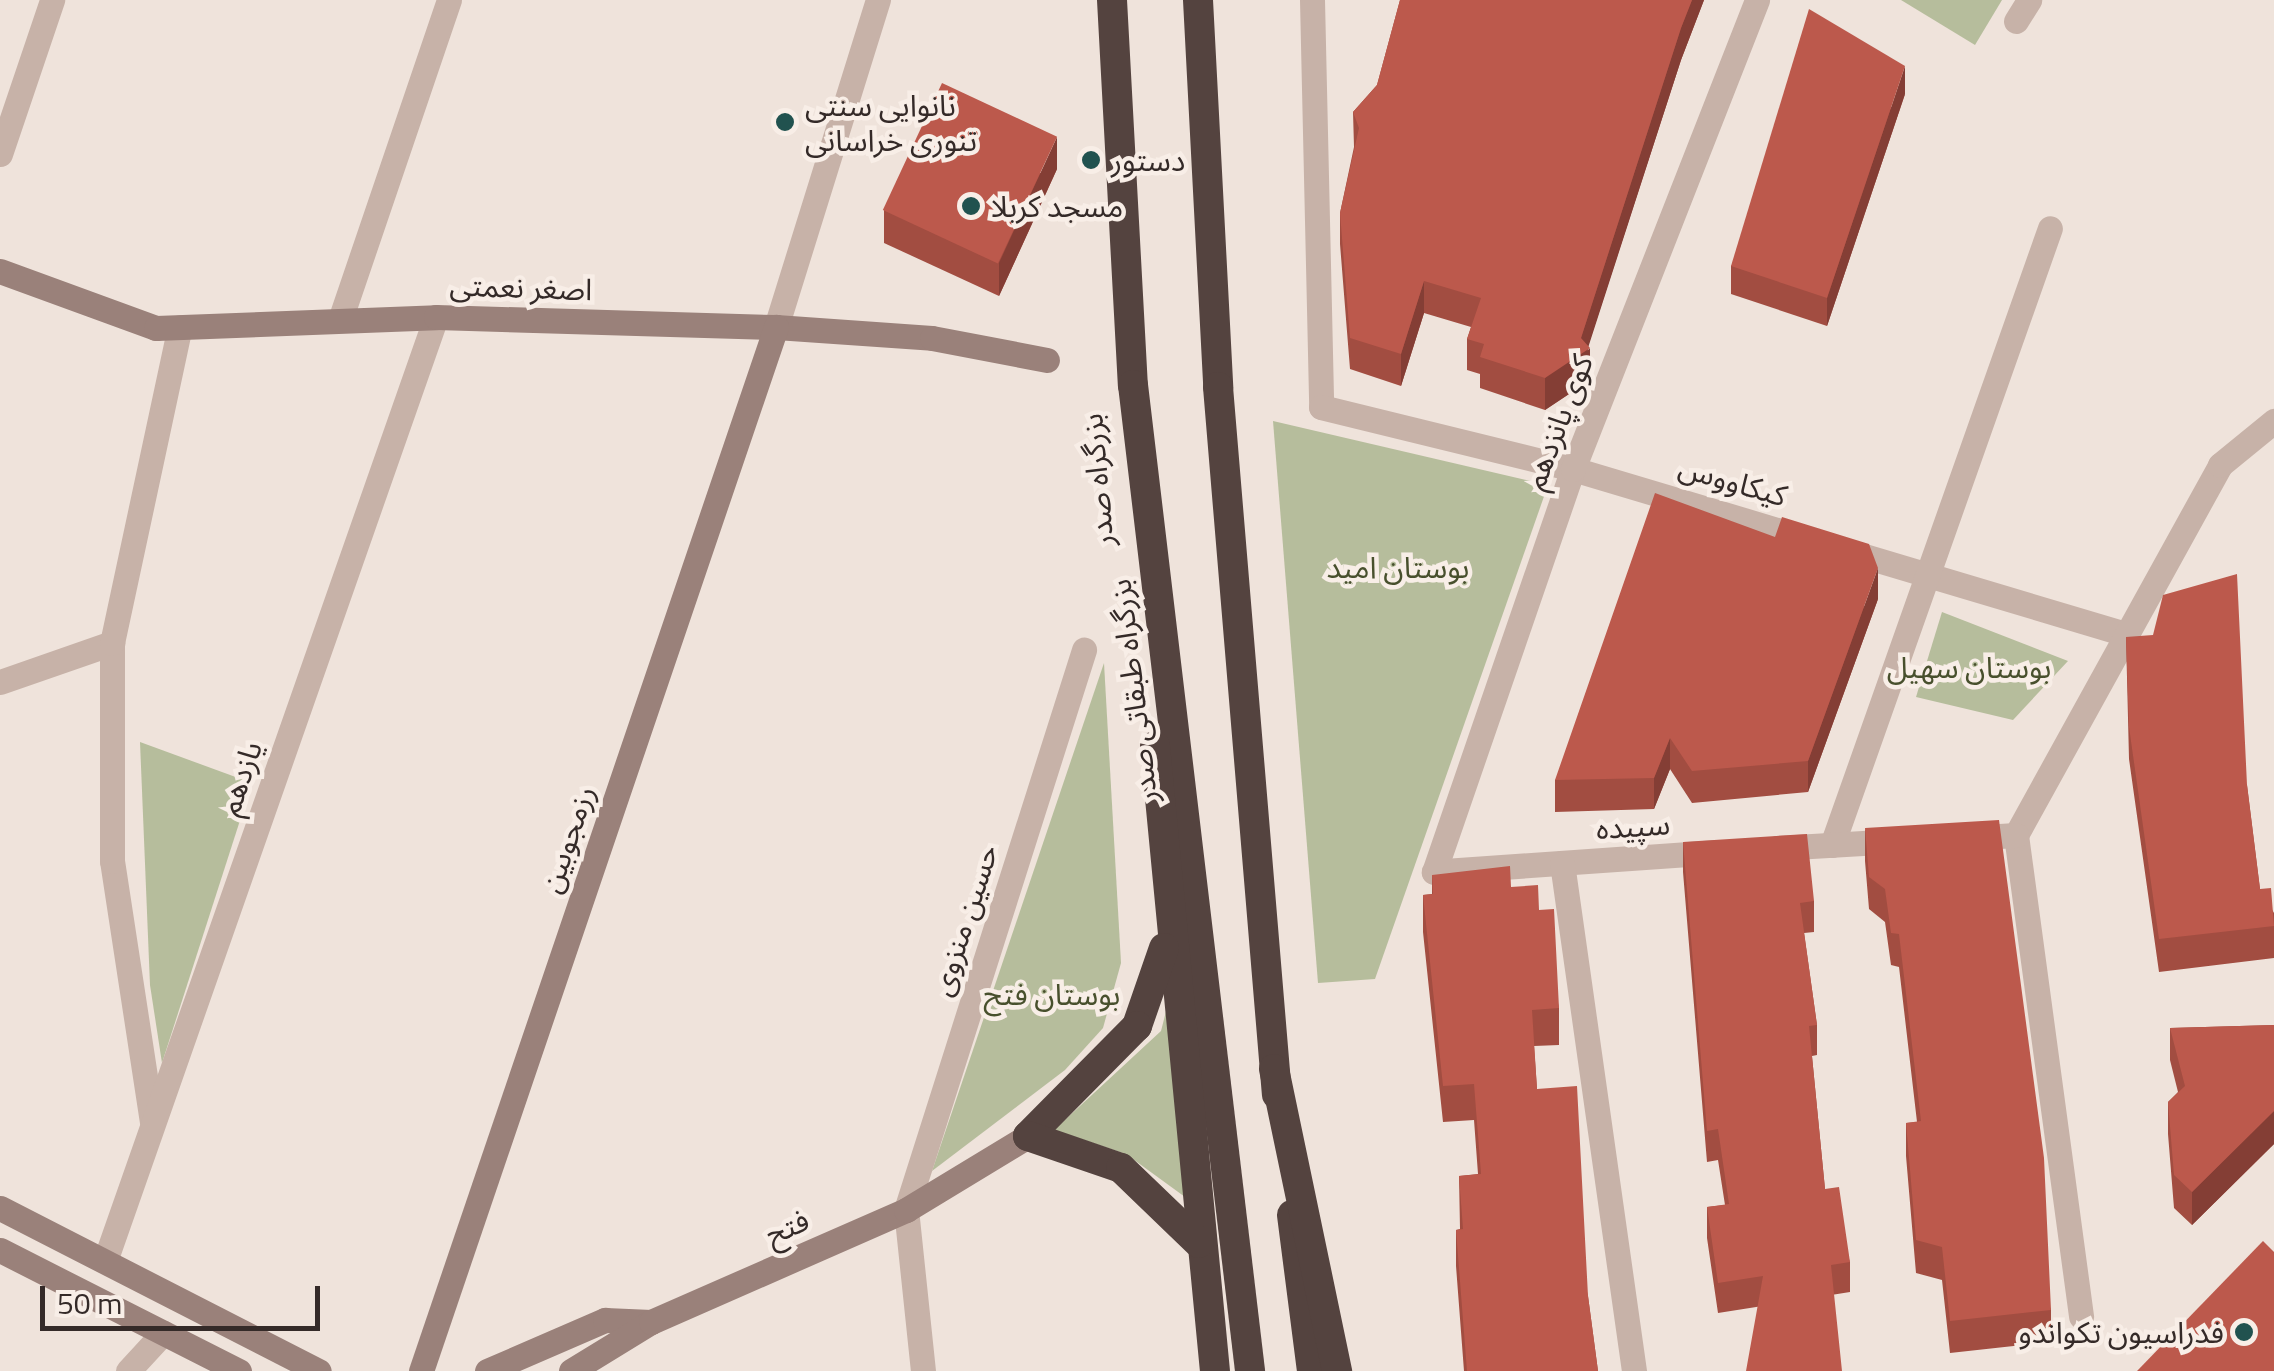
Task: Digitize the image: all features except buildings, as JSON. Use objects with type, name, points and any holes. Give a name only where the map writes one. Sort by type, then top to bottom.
[{"type":"highway","name":"بزرگراه صدر","points":[[1108,0],[1124,385],[1199,1244],[1216,1371]]},
{"type":"highway","name":"بزرگراه طبقاتی صدر","points":[[1108,0],[1133,385],[1250,1371]]},
{"type":"highway","points":[[1198,0],[1218,387],[1274,1069],[1314,1371]]},
{"type":"highway","points":[[1208,0],[1282,1068],[1314,1371]]},
{"type":"highway","points":[[1169,910],[1160,975],[1137,1026],[1028,1136],[1121,1168],[1199,1244]]},
{"type":"highway","points":[[1274,1069],[1337,1371]]},
{"type":"street","points":[[0,154],[52,0]]},
{"type":"street","points":[[340,320],[449,0]]},
{"type":"street","points":[[776,327],[878,0]]},
{"type":"street","name":"کیکاووس","points":[[1312,0],[1321,407],[1574,470],[1927,571],[2122,633]]},
{"type":"street","name":"کوی پانزدهم","points":[[1434,872],[1574,470],[1756,0]]},
{"type":"street","points":[[1832,845],[2050,228]]},
{"type":"street","name":"اصغر نعمتی","points":[[0,271],[136,324],[180,327],[436,318],[776,327],[932,338],[1047,360]]},
{"type":"street","name":"یازدهم","points":[[106,1261],[436,318]]},
{"type":"street","points":[[152,1124],[112,861],[112,643],[180,327]]},
{"type":"street","name":"رزمجوبین","points":[[421,1371],[776,327]]},
{"type":"street","points":[[2080,1317],[2016,835],[2122,633],[2220,465],[2274,420]]},
{"type":"street","points":[[0,682],[112,643]]},
{"type":"street","name":"حسین منزوی","points":[[906,1210],[1084,650]]},
{"type":"street","name":"سپیده","points":[[1434,872],[2016,835]]},
{"type":"street","points":[[1562,863],[1634,1371]]},
{"type":"street","name":"فتح","points":[[571,1371],[650,1322],[906,1210],[1028,1136]]},
{"type":"street","points":[[0,1208],[319,1371]]},
{"type":"street","points":[[906,1210],[923,1371]]},
{"type":"street","points":[[0,1250],[239,1371]]},
{"type":"street","points":[[93,1298],[106,1261]]},
{"type":"street","points":[[487,1371],[604,1320],[650,1322]]},
{"type":"street","points":[[128,1371],[163,1333]]},
{"type":"green space","points":[[1901,0],[2002,0],[1975,45]]},
{"type":"green space","name":"بوستان امید","points":[[1273,421],[1548,485],[1375,979],[1318,983]]},
{"type":"green space","name":"بوستان سهیل","points":[[1942,612],[2068,661],[2013,720],[1916,697]]},
{"type":"green space","name":"بوستان فتح","points":[[1104,663],[1121,963],[1103,1028],[1065,1070],[932,1171]]},
{"type":"green space","points":[[140,742],[252,783],[162,1063],[150,985]]},
{"type":"green space","points":[[1173,984],[1196,1205],[1126,1154],[1054,1130],[1161,1031]]},
{"type":"place","name":"نانوایی سنتی تنوری خراسانی","points":[[785,122]]},
{"type":"place","name":"دستور","points":[[1091,160]]},
{"type":"place","name":"مسجد کربلا","points":[[971,206]]},
{"type":"place","name":"فدراسیون تکواندو","points":[[2244,1332]]}]
